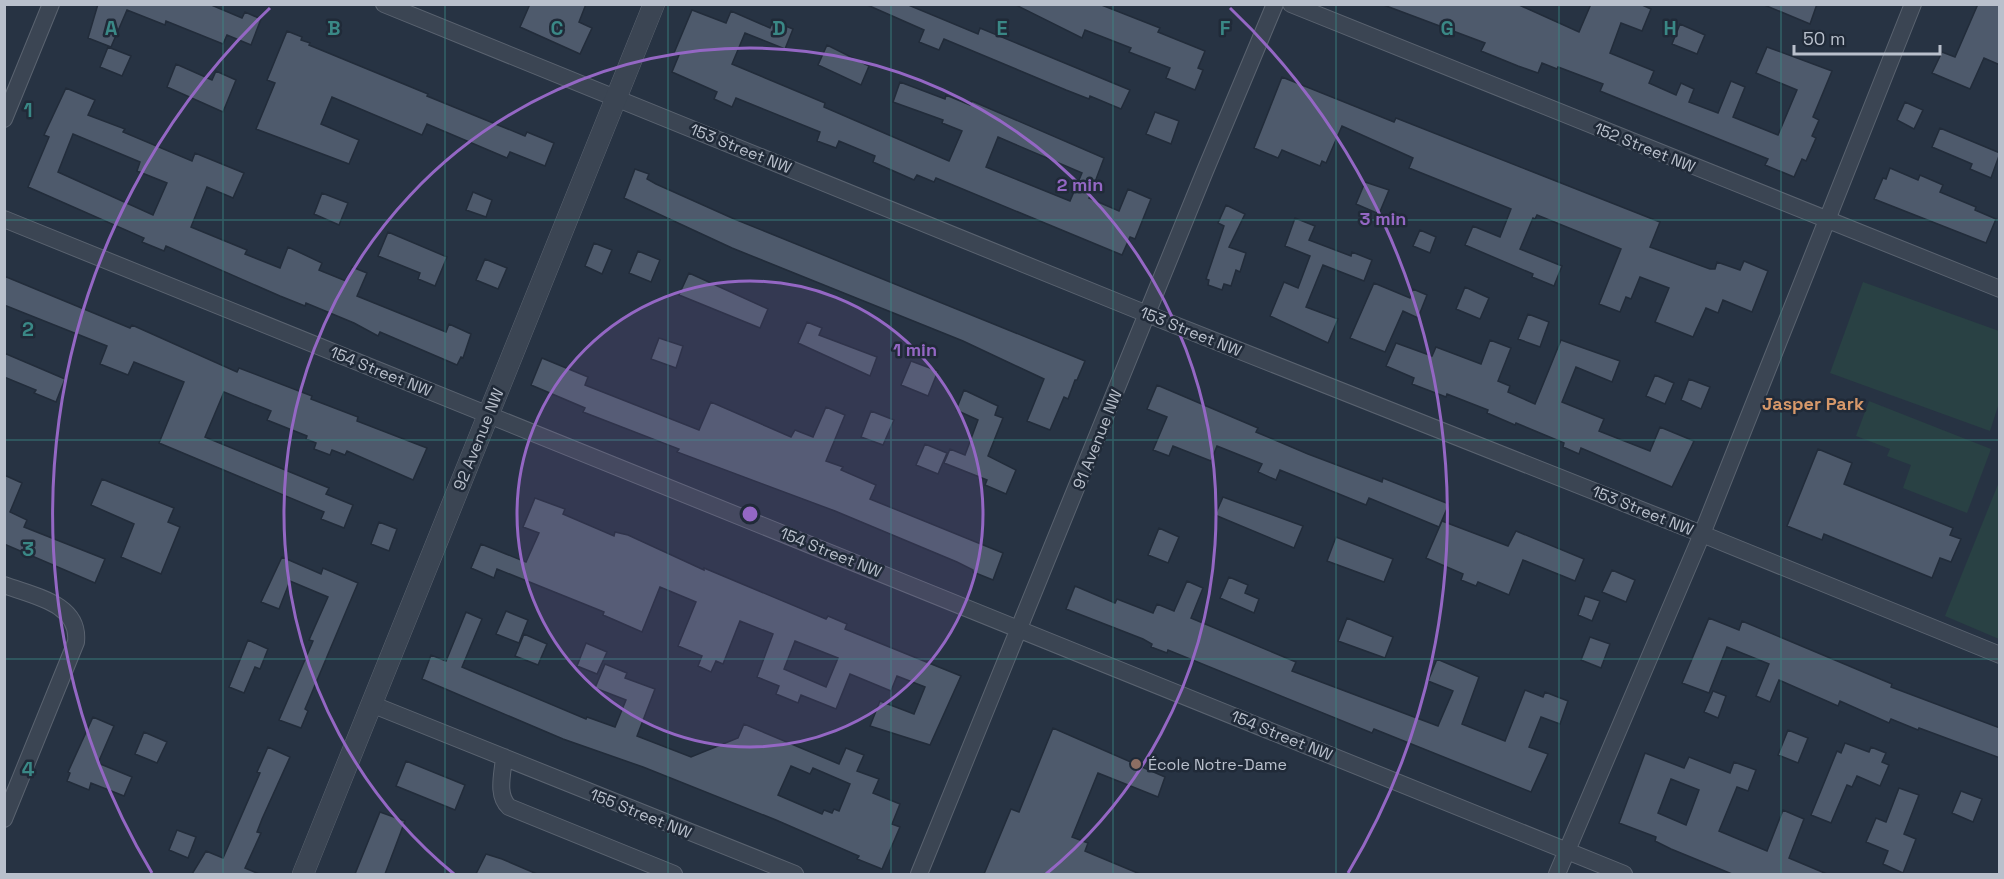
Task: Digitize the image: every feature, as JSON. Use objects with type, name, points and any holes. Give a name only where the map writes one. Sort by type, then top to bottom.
[{"type":"street","points":[[4,119],[51,4]]},
{"type":"street","name":"153 Street NW","points":[[384,4],[1147,314],[2000,655]]},
{"type":"street","name":"92 Avenue NW","points":[[303,874],[654,4]]},
{"type":"street","name":"91 Avenue NW","points":[[919,874],[1275,4]]},
{"type":"street","name":"152 Street NW","points":[[1291,4],[2000,289]]},
{"type":"street","points":[[1557,874],[1702,534],[1913,4]]},
{"type":"street","name":"154 Street NW","points":[[4,219],[1624,874]]},
{"type":"street","points":[[4,585],[68,612],[74,621],[76,642],[4,819]]},
{"type":"street","name":"155 Street NW","points":[[371,704],[775,871],[795,874]]},
{"type":"street","points":[[504,758],[501,788],[504,803],[509,807],[674,874]]},
{"type":"green space","points":[[1863,282],[1999,331],[1999,403],[1990,431],[1830,373]]},
{"type":"green space","points":[[1869,401],[1991,449],[1967,513],[1903,488],[1911,465],[1887,456],[1890,449],[1856,436]]},
{"type":"green space","points":[[1999,482],[1999,639],[1945,616]]},
{"type":"building","points":[[98,4],[209,4],[242,18],[245,12],[261,19],[251,45],[227,35],[223,44],[166,21],[165,25],[127,10],[111,47],[88,38]]},
{"type":"building","points":[[530,4],[586,4],[579,22],[592,28],[580,54],[520,27]]},
{"type":"building","points":[[865,4],[906,4],[978,34],[980,28],[1130,90],[1121,109],[1090,96],[1089,99],[944,39],[939,50],[919,42],[924,30]]},
{"type":"building","points":[[1014,4],[1099,4],[1160,28],[1158,32],[1205,51],[1198,68],[1203,70],[1195,90],[1166,78],[1170,68],[1129,52],[1131,48],[1085,30],[1082,38]]},
{"type":"building","points":[[1381,4],[1517,4],[1579,32],[1591,4],[1640,4],[1651,9],[1642,31],[1621,23],[1610,53],[1654,71],[1649,83],[1676,95],[1681,83],[1694,89],[1689,102],[1718,113],[1731,81],[1745,87],[1733,117],[1778,135],[1797,90],[1756,73],[1767,47],[1832,71],[1813,117],[1819,120],[1812,136],[1816,138],[1806,161],[1802,159],[1794,177],[1765,165],[1768,159],[1600,91],[1603,84],[1542,63],[1538,73],[1518,66],[1481,51],[1485,43]]},
{"type":"building","points":[[1762,4],[1817,4],[1810,24]]},
{"type":"building","points":[[1978,4],[2000,4],[2000,65],[1984,58],[1970,89],[1932,73],[1942,52],[1955,57]]},
{"type":"building","points":[[692,10],[726,23],[731,11],[770,28],[773,21],[793,29],[785,49],[745,33],[732,64],[825,103],[824,107],[949,161],[962,131],[942,123],[943,120],[893,102],[900,82],[945,99],[946,95],[970,105],[972,101],[1104,158],[1089,198],[1119,211],[1128,189],[1151,199],[1135,239],[1130,237],[1122,255],[936,178],[934,182],[917,175],[914,180],[873,162],[875,156],[839,141],[836,148],[817,141],[820,132],[736,98],[732,107],[714,99],[717,92],[672,72],[679,55],[674,53]],"holes":[[[998,137],[1082,173],[1070,201],[986,167]]]},
{"type":"building","points":[[1680,24],[1705,35],[1697,54],[1672,44]]},
{"type":"building","points":[[287,31],[302,37],[301,40],[310,43],[309,45],[428,94],[427,96],[525,136],[527,132],[554,143],[545,166],[510,152],[507,158],[427,124],[422,135],[332,97],[321,124],[359,140],[349,164],[256,129],[275,83],[267,80]]},
{"type":"building","points":[[827,45],[869,66],[861,85],[818,65]]},
{"type":"building","points":[[108,47],[131,56],[122,76],[100,67]]},
{"type":"building","points":[[176,64],[212,80],[216,71],[236,80],[223,112],[167,87]]},
{"type":"building","points":[[1282,77],[1394,122],[1396,118],[1660,222],[1650,247],[1710,269],[1715,269],[1717,262],[1740,270],[1744,261],[1768,271],[1752,312],[1723,300],[1718,313],[1706,308],[1693,337],[1655,322],[1669,288],[1640,277],[1631,299],[1626,297],[1620,312],[1599,304],[1621,249],[1537,215],[1535,219],[1533,218],[1520,249],[1562,266],[1554,286],[1532,277],[1533,274],[1465,245],[1473,226],[1500,237],[1511,209],[1409,168],[1413,158],[1342,126],[1326,163],[1322,161],[1320,166],[1282,150],[1278,158],[1254,148]]},
{"type":"building","points":[[66,88],[95,100],[88,115],[125,129],[123,132],[192,161],[195,153],[244,173],[233,198],[207,187],[191,227],[247,250],[245,254],[280,268],[288,247],[322,263],[319,270],[346,281],[352,267],[367,273],[357,296],[446,332],[449,324],[471,334],[463,358],[461,357],[457,365],[380,332],[378,336],[354,323],[306,303],[305,306],[280,296],[166,246],[164,251],[142,242],[144,238],[28,187],[49,137],[44,135]],"holes":[[[73,134],[140,162],[137,171],[167,183],[153,215],[58,172]]]},
{"type":"building","points":[[1905,102],[1923,110],[1914,129],[1897,120]]},
{"type":"building","points":[[1155,112],[1179,121],[1171,144],[1146,134]]},
{"type":"building","points":[[1940,128],[2000,153],[1991,178],[1970,169],[1972,164],[1932,147]]},
{"type":"building","points":[[1890,168],[1918,180],[1920,175],[1943,185],[1940,192],[1976,207],[1975,210],[1996,219],[1986,243],[1874,199]]},
{"type":"building","points":[[635,169],[649,174],[647,179],[656,184],[732,218],[1085,361],[1068,399],[1064,397],[1050,430],[1027,421],[1044,379],[963,341],[732,248],[624,198]]},
{"type":"building","points":[[1365,182],[1389,190],[1379,214],[1356,204]]},
{"type":"building","points":[[473,192],[492,200],[486,217],[466,210]]},
{"type":"building","points":[[322,193],[348,203],[339,225],[314,214]]},
{"type":"building","points":[[1226,205],[1245,214],[1229,247],[1246,253],[1240,272],[1236,270],[1231,286],[1224,284],[1222,290],[1208,285],[1209,280],[1206,279],[1224,226],[1218,223]]},
{"type":"building","points":[[1295,218],[1315,226],[1309,240],[1351,256],[1352,252],[1372,260],[1364,281],[1323,265],[1306,307],[1338,319],[1328,343],[1270,316],[1284,282],[1298,288],[1310,256],[1285,246]]},
{"type":"building","points":[[1420,230],[1436,237],[1430,253],[1413,246]]},
{"type":"building","points":[[388,232],[447,257],[435,286],[418,279],[420,273],[378,256]]},
{"type":"building","points":[[594,243],[612,250],[602,274],[585,266]]},
{"type":"building","points":[[638,251],[660,260],[651,282],[629,273]]},
{"type":"building","points":[[485,259],[507,268],[498,289],[476,280]]},
{"type":"building","points":[[689,273],[768,309],[760,328],[679,295]]},
{"type":"building","points":[[4,276],[130,328],[132,325],[237,372],[239,368],[312,396],[311,399],[358,417],[357,421],[427,448],[413,480],[347,451],[345,455],[332,450],[330,455],[314,449],[316,443],[306,439],[307,436],[267,420],[271,411],[224,392],[205,437],[329,488],[326,494],[353,505],[344,528],[321,519],[324,512],[159,443],[184,382],[134,362],[128,375],[100,364],[107,346],[4,305]]},
{"type":"building","points":[[1374,283],[1410,298],[1413,289],[1427,295],[1418,318],[1403,311],[1385,352],[1350,338]]},
{"type":"building","points":[[1465,287],[1489,298],[1480,319],[1456,309]]},
{"type":"building","points":[[1528,314],[1549,322],[1540,347],[1518,339]]},
{"type":"building","points":[[807,322],[822,328],[819,335],[877,357],[870,376],[798,343]]},
{"type":"building","points":[[659,338],[683,346],[676,368],[651,359]]},
{"type":"building","points":[[1490,340],[1511,348],[1498,381],[1510,386],[1508,392],[1535,404],[1561,340],[1620,361],[1612,382],[1576,367],[1562,402],[1604,419],[1599,431],[1650,451],[1660,427],[1694,441],[1672,487],[1581,448],[1579,454],[1563,447],[1564,443],[1487,413],[1488,410],[1447,394],[1446,397],[1412,384],[1414,378],[1386,366],[1396,343],[1432,356],[1436,347],[1481,364]]},
{"type":"building","points":[[4,353],[65,379],[56,402],[34,393],[36,390],[4,377]]},
{"type":"building","points":[[542,358],[588,377],[585,385],[699,430],[711,402],[791,437],[795,430],[813,437],[826,407],[845,415],[826,461],[843,467],[841,470],[876,485],[870,499],[1003,553],[993,580],[957,562],[835,511],[677,452],[679,449],[583,412],[585,408],[531,385]]},
{"type":"building","points":[[911,361],[938,371],[928,396],[901,385]]},
{"type":"building","points":[[1655,375],[1674,383],[1665,404],[1646,396]]},
{"type":"building","points":[[1689,379],[1710,387],[1701,409],[1681,400]]},
{"type":"building","points":[[1157,385],[1258,428],[1256,432],[1308,454],[1382,482],[1383,478],[1449,504],[1439,527],[1369,498],[1366,505],[1280,470],[1276,480],[1258,472],[1262,464],[1217,446],[1211,461],[1173,446],[1169,456],[1153,450],[1167,417],[1147,409]]},
{"type":"building","points":[[964,390],[998,406],[995,415],[1003,418],[988,456],[1016,470],[1006,494],[985,485],[987,480],[944,463],[950,449],[965,455],[978,420],[956,410]]},
{"type":"building","points":[[871,411],[894,420],[883,445],[861,437]]},
{"type":"building","points":[[925,444],[947,453],[938,474],[916,465]]},
{"type":"building","points":[[1818,449],[1852,463],[1844,484],[1953,528],[1950,535],[1961,539],[1951,562],[1940,558],[1932,578],[1824,534],[1822,540],[1787,526]]},
{"type":"building","points":[[4,475],[22,483],[10,512],[27,520],[24,527],[105,559],[95,583],[4,544]]},
{"type":"building","points":[[102,479],[174,508],[168,522],[180,527],[161,574],[121,557],[134,524],[91,505]]},
{"type":"building","points":[[1223,497],[1303,526],[1294,548],[1215,515]]},
{"type":"building","points":[[535,498],[565,509],[563,514],[614,536],[615,532],[628,535],[704,570],[704,568],[826,619],[828,616],[847,624],[845,629],[961,676],[930,745],[870,726],[880,701],[914,714],[925,687],[897,676],[891,691],[850,674],[836,709],[801,695],[798,703],[776,694],[779,686],[757,677],[773,634],[740,621],[723,664],[716,661],[711,672],[698,666],[702,656],[678,646],[696,602],[660,587],[642,632],[603,615],[604,612],[497,569],[494,578],[471,568],[481,544],[526,562],[539,533],[523,527]],"holes":[[[795,641],[838,658],[826,687],[784,669]]]},
{"type":"building","points":[[1442,521],[1508,546],[1516,531],[1584,559],[1575,581],[1523,560],[1509,595],[1478,582],[1476,586],[1461,580],[1463,574],[1426,558]]},
{"type":"building","points":[[379,522],[397,529],[389,551],[371,544]]},
{"type":"building","points":[[1159,528],[1179,537],[1168,563],[1148,555]]},
{"type":"building","points":[[1336,537],[1393,559],[1384,582],[1327,561]]},
{"type":"building","points":[[282,557],[321,574],[323,568],[358,583],[305,709],[308,711],[301,728],[279,720],[313,641],[309,640],[328,597],[290,581],[279,609],[261,602]]},
{"type":"building","points":[[1612,570],[1635,580],[1626,602],[1602,592]]},
{"type":"building","points":[[1229,577],[1248,585],[1245,593],[1259,599],[1254,613],[1220,598]]},
{"type":"building","points":[[1187,581],[1203,588],[1191,618],[1296,662],[1292,671],[1438,726],[1453,691],[1428,681],[1437,659],[1479,677],[1462,724],[1505,741],[1525,690],[1543,697],[1545,692],[1568,701],[1560,724],[1541,717],[1529,747],[1548,754],[1531,792],[1374,729],[1372,733],[1168,650],[1167,653],[1151,647],[1152,644],[1143,639],[1066,609],[1075,586],[1115,603],[1117,599],[1153,613],[1157,604],[1174,611]]},
{"type":"building","points":[[1585,596],[1600,601],[1592,621],[1578,615]]},
{"type":"building","points":[[506,611],[528,620],[519,643],[496,634]]},
{"type":"building","points":[[466,612],[482,619],[462,667],[586,719],[587,717],[615,727],[626,700],[595,688],[605,664],[627,673],[625,678],[655,689],[637,736],[691,757],[738,738],[744,724],[839,764],[846,748],[864,755],[857,771],[879,779],[873,793],[900,804],[892,824],[900,827],[882,869],[857,859],[859,856],[776,820],[643,767],[563,739],[422,679],[431,655],[446,661]],"holes":[[[791,766],[810,774],[813,768],[850,784],[839,811],[834,809],[832,813],[824,810],[822,814],[778,795]]]},
{"type":"building","points":[[1347,618],[1393,637],[1385,658],[1338,641]]},
{"type":"building","points":[[1709,618],[1739,630],[1742,621],[1892,684],[1891,687],[2000,728],[2000,758],[1891,719],[1889,723],[1840,701],[1838,706],[1779,680],[1770,702],[1756,696],[1769,664],[1727,647],[1709,693],[1682,683]]},
{"type":"building","points":[[524,634],[547,644],[538,665],[515,656]]},
{"type":"building","points":[[1590,637],[1610,644],[1601,668],[1581,660]]},
{"type":"building","points":[[248,640],[268,649],[260,669],[255,667],[244,693],[229,687]]},
{"type":"building","points":[[586,643],[607,652],[597,674],[577,666]]},
{"type":"building","points":[[1713,691],[1726,696],[1718,718],[1704,712]]},
{"type":"building","points":[[93,717],[114,726],[98,763],[132,777],[124,796],[91,783],[89,790],[67,781],[70,773],[68,772]]},
{"type":"building","points":[[1053,728],[1165,777],[1158,797],[1098,773],[1072,837],[1088,843],[1085,851],[1140,874],[984,874],[1011,809],[1019,812]]},
{"type":"building","points":[[1788,730],[1808,738],[1798,763],[1778,755]]},
{"type":"building","points":[[144,732],[167,742],[157,763],[135,754]]},
{"type":"building","points":[[1845,743],[1869,752],[1871,747],[1886,753],[1882,762],[1889,765],[1880,786],[1857,776],[1852,787],[1847,785],[1831,823],[1811,815],[1837,751],[1841,753]]},
{"type":"building","points":[[268,747],[290,757],[262,819],[257,832],[261,833],[245,868],[259,874],[192,874],[206,851],[223,858],[260,773],[257,772]]},
{"type":"building","points":[[1645,753],[1684,768],[1689,757],[1730,773],[1734,762],[1756,770],[1748,791],[1737,787],[1719,831],[1767,851],[1783,810],[1804,819],[1789,858],[1827,874],[1732,874],[1671,849],[1655,841],[1656,837],[1619,823]],"holes":[[[1671,779],[1699,790],[1686,825],[1658,813]]]},
{"type":"building","points":[[406,761],[465,785],[455,810],[396,786]]},
{"type":"building","points":[[1899,788],[1919,795],[1904,834],[1916,839],[1903,873],[1883,864],[1888,851],[1866,842],[1876,818],[1886,822]]},
{"type":"building","points":[[1961,791],[1982,799],[1973,822],[1952,813]]},
{"type":"building","points":[[380,812],[405,821],[385,874],[355,874]]},
{"type":"building","points":[[177,830],[196,837],[188,858],[169,850]]},
{"type":"building","points":[[486,854],[502,859],[537,874],[476,874]]},
{"type":"place","name":"École Notre-Dame","points":[[1136,764]]},
{"type":"district","name":"Jasper Park","points":[[1813,404]]}]
